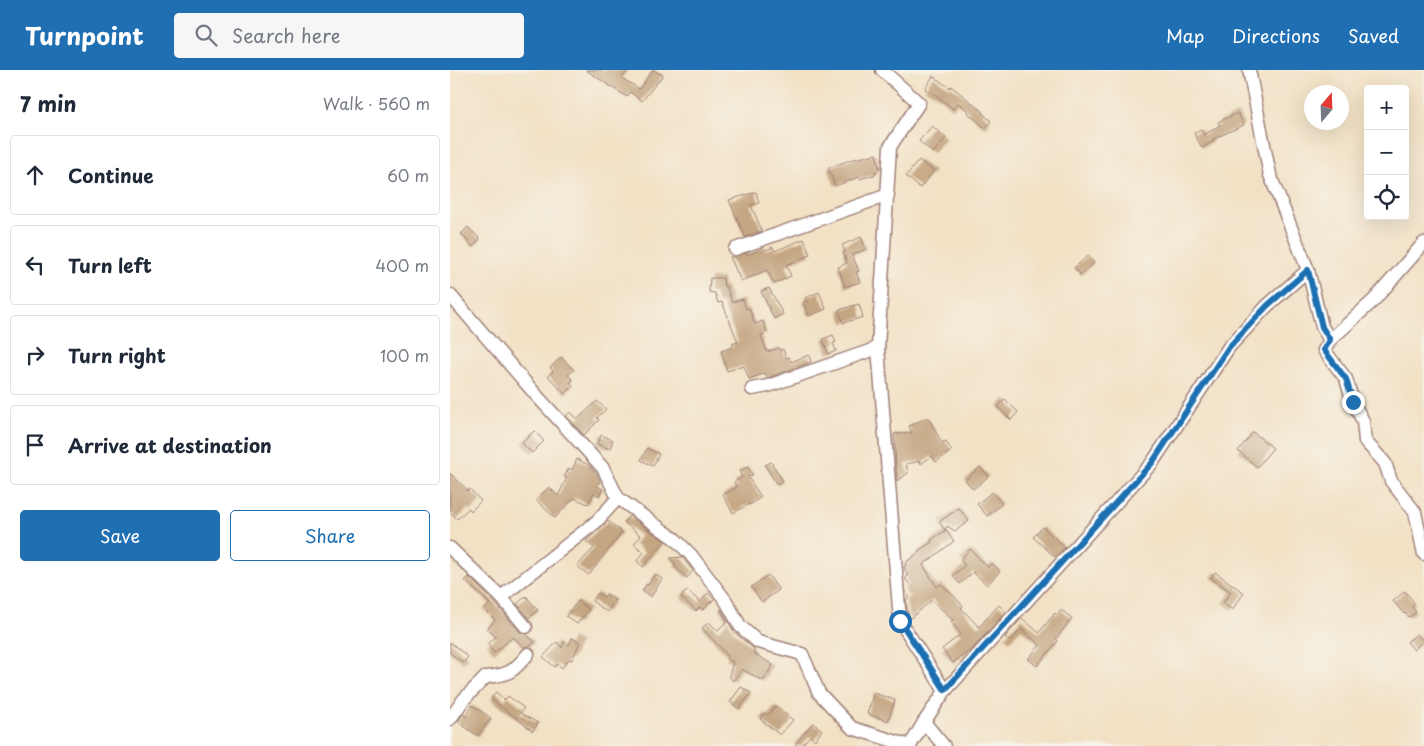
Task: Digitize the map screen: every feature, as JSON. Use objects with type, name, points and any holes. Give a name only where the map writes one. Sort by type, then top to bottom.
[{"type":"street","points":[[882,70],[919,103],[890,147],[878,348],[900,621],[945,690]]},
{"type":"street","points":[[1249,70],[1270,175],[1308,270],[1322,327],[1330,340]]},
{"type":"street","points":[[735,249],[888,195]]},
{"type":"street","points":[[1424,243],[1374,300],[1330,340],[1324,350],[1346,379],[1353,402],[1363,422],[1365,441],[1385,463],[1391,482],[1415,512],[1424,554]]},
{"type":"street","points":[[450,295],[537,396],[604,468],[618,498],[675,539],[691,556],[726,602],[740,626],[758,642],[802,654],[819,693],[852,728],[910,746],[945,690],[1152,463],[1229,347],[1267,306],[1308,270]]},
{"type":"street","points":[[752,389],[768,386],[878,348]]},
{"type":"street","points":[[500,597],[596,522],[618,498]]},
{"type":"street","points":[[450,548],[500,597],[526,628]]},
{"type":"street","points":[[450,719],[464,699],[486,677],[505,675],[518,667],[528,654]]},
{"type":"street","points":[[921,726],[944,746]]},
{"type":"building","points":[[586,70],[628,70],[622,78],[639,89],[653,70],[663,75],[642,101],[630,92],[627,97]]},
{"type":"building","points":[[933,76],[950,88],[951,86],[983,112],[991,121],[985,128],[958,103],[953,109],[936,95],[925,89]]},
{"type":"building","points":[[1238,113],[1244,125],[1213,139],[1214,141],[1202,148],[1194,133],[1201,129],[1204,135],[1220,125],[1218,122]]},
{"type":"building","points":[[932,126],[946,138],[933,153],[919,141]]},
{"type":"building","points":[[876,154],[880,170],[875,172],[876,174],[860,179],[859,177],[835,186],[828,168],[850,160]]},
{"type":"building","points":[[919,160],[934,171],[920,188],[906,176]]},
{"type":"building","points":[[756,192],[759,203],[751,205],[762,231],[745,237],[729,200]]},
{"type":"building","points":[[468,227],[480,239],[473,247],[461,234]]},
{"type":"building","points":[[861,237],[866,249],[852,255],[859,271],[856,272],[860,282],[845,287],[838,267],[847,263],[842,245]]},
{"type":"building","points":[[804,239],[810,255],[786,265],[791,276],[774,284],[767,270],[741,281],[730,257],[747,253],[748,255],[763,248],[766,250],[773,247],[775,251]]},
{"type":"building","points":[[1088,256],[1094,263],[1081,275],[1074,268]]},
{"type":"building","points":[[710,278],[723,278],[724,287],[726,286],[732,302],[743,299],[746,309],[749,308],[755,324],[763,321],[767,333],[761,335],[767,352],[779,348],[780,351],[783,349],[786,358],[789,357],[791,362],[809,355],[811,362],[767,378],[765,373],[749,379],[744,366],[727,371],[721,351],[733,347],[732,344],[738,342],[722,302],[718,303],[715,293],[709,292]]},
{"type":"building","points":[[769,288],[783,314],[774,319],[761,291]]},
{"type":"building","points":[[819,292],[826,309],[809,316],[803,302],[807,301],[805,298]]},
{"type":"building","points":[[859,304],[863,317],[843,323],[839,310]]},
{"type":"building","points":[[833,335],[836,342],[833,343],[836,351],[828,354],[823,339]]},
{"type":"building","points":[[561,357],[574,370],[568,375],[573,380],[570,383],[573,386],[565,394],[548,376],[553,371],[550,368]]},
{"type":"building","points":[[1005,399],[1018,412],[1011,420],[998,407]]},
{"type":"building","points":[[597,401],[606,409],[597,418],[599,420],[584,435],[566,416],[570,412],[578,419]]},
{"type":"building","points":[[928,417],[942,443],[945,441],[952,450],[936,462],[932,456],[921,464],[920,461],[906,464],[908,473],[897,481],[894,434],[912,433],[909,426]]},
{"type":"building","points":[[534,431],[544,441],[532,453],[522,443]]},
{"type":"building","points":[[1253,432],[1273,448],[1257,467],[1238,451]]},
{"type":"building","points":[[601,435],[613,440],[610,449],[597,444]]},
{"type":"building","points":[[647,448],[659,454],[653,466],[641,460]]},
{"type":"building","points":[[577,459],[590,466],[600,481],[597,486],[603,489],[599,496],[594,493],[588,504],[574,498],[555,518],[536,500],[549,487],[558,496],[567,478],[564,477],[569,468],[572,470]]},
{"type":"building","points":[[771,462],[783,481],[777,485],[765,465]]},
{"type":"building","points":[[748,467],[753,475],[748,477],[761,497],[733,513],[723,495],[737,487],[734,482],[742,477],[739,471]]},
{"type":"building","points":[[980,467],[989,476],[973,489],[965,480]]},
{"type":"building","points":[[450,473],[468,491],[470,489],[481,501],[471,511],[469,508],[457,519],[450,512]]},
{"type":"building","points":[[992,492],[1002,504],[987,516],[977,504]]},
{"type":"building","points":[[959,508],[969,521],[955,531],[947,526],[945,530],[939,522]]},
{"type":"building","points":[[629,516],[665,541],[643,567],[637,561],[644,552],[634,544],[641,536],[624,522]]},
{"type":"building","points":[[608,521],[622,532],[589,575],[577,566],[594,548],[586,541]]},
{"type":"building","points":[[1043,527],[1065,547],[1055,557],[1033,537]]},
{"type":"building","points":[[946,530],[954,541],[923,565],[937,587],[941,584],[955,597],[963,606],[961,608],[979,627],[999,605],[1006,612],[973,648],[953,663],[942,649],[961,634],[951,622],[953,620],[932,600],[910,619],[906,599],[910,597],[906,593],[905,587],[909,583],[905,579],[908,576],[904,567],[905,563],[932,542],[931,540]]},
{"type":"building","points":[[970,549],[988,567],[992,563],[1000,571],[987,585],[973,572],[960,584],[953,576],[965,565],[960,560]]},
{"type":"building","points":[[682,557],[693,571],[687,578],[674,566],[676,564],[670,558]]},
{"type":"building","points":[[1215,572],[1244,593],[1232,610],[1223,603],[1231,592],[1211,578]]},
{"type":"building","points":[[655,574],[662,579],[651,597],[642,591]]},
{"type":"building","points":[[768,575],[779,590],[762,602],[751,587]]},
{"type":"building","points":[[469,577],[520,632],[535,642],[530,646],[524,647],[513,637],[494,653],[487,644],[496,637],[487,629],[495,620],[484,609],[490,604],[465,581]]},
{"type":"building","points":[[687,590],[700,602],[708,593],[714,599],[703,610],[700,607],[696,611],[681,597]]},
{"type":"building","points":[[1405,591],[1415,604],[1412,607],[1416,612],[1409,617],[1393,601]]},
{"type":"building","points":[[598,593],[604,597],[606,594],[615,600],[607,612],[592,601]]},
{"type":"building","points":[[526,596],[538,610],[529,618],[517,604]]},
{"type":"building","points":[[578,601],[589,609],[577,624],[566,616]]},
{"type":"building","points":[[721,609],[734,632],[755,650],[753,653],[773,665],[763,681],[742,669],[733,681],[729,676],[733,662],[726,659],[728,656],[702,628],[709,622],[718,631],[727,622]]},
{"type":"building","points":[[1061,610],[1072,618],[1056,639],[1058,641],[1037,666],[1028,659],[1040,645],[1021,629],[1010,641],[1005,637],[1022,618],[1039,633],[1055,613],[1057,615]]},
{"type":"building","points":[[1417,634],[1423,641],[1414,650],[1407,642]]},
{"type":"building","points":[[572,638],[580,642],[572,660],[569,659],[562,668],[557,664],[555,667],[543,657],[557,642],[562,648],[564,642],[569,645]]},
{"type":"building","points":[[450,642],[468,657],[463,663],[450,653]]},
{"type":"building","points":[[741,687],[751,693],[739,709],[730,702]]},
{"type":"building","points":[[496,692],[505,700],[508,696],[524,708],[520,713],[538,723],[533,731],[491,699]]},
{"type":"building","points":[[874,693],[895,700],[888,721],[867,714]]},
{"type":"building","points":[[472,705],[491,718],[478,736],[458,722],[463,714],[466,717]]},
{"type":"building","points":[[775,706],[793,720],[780,735],[760,719],[765,713],[768,715]]},
{"type":"building","points":[[813,723],[822,730],[815,740],[810,736],[801,746],[795,744]]},
{"type":"route","points":[[900,621],[945,690],[1152,463],[1229,347],[1267,306],[1308,270],[1322,327],[1330,340],[1324,350],[1346,379],[1353,402]]}]
